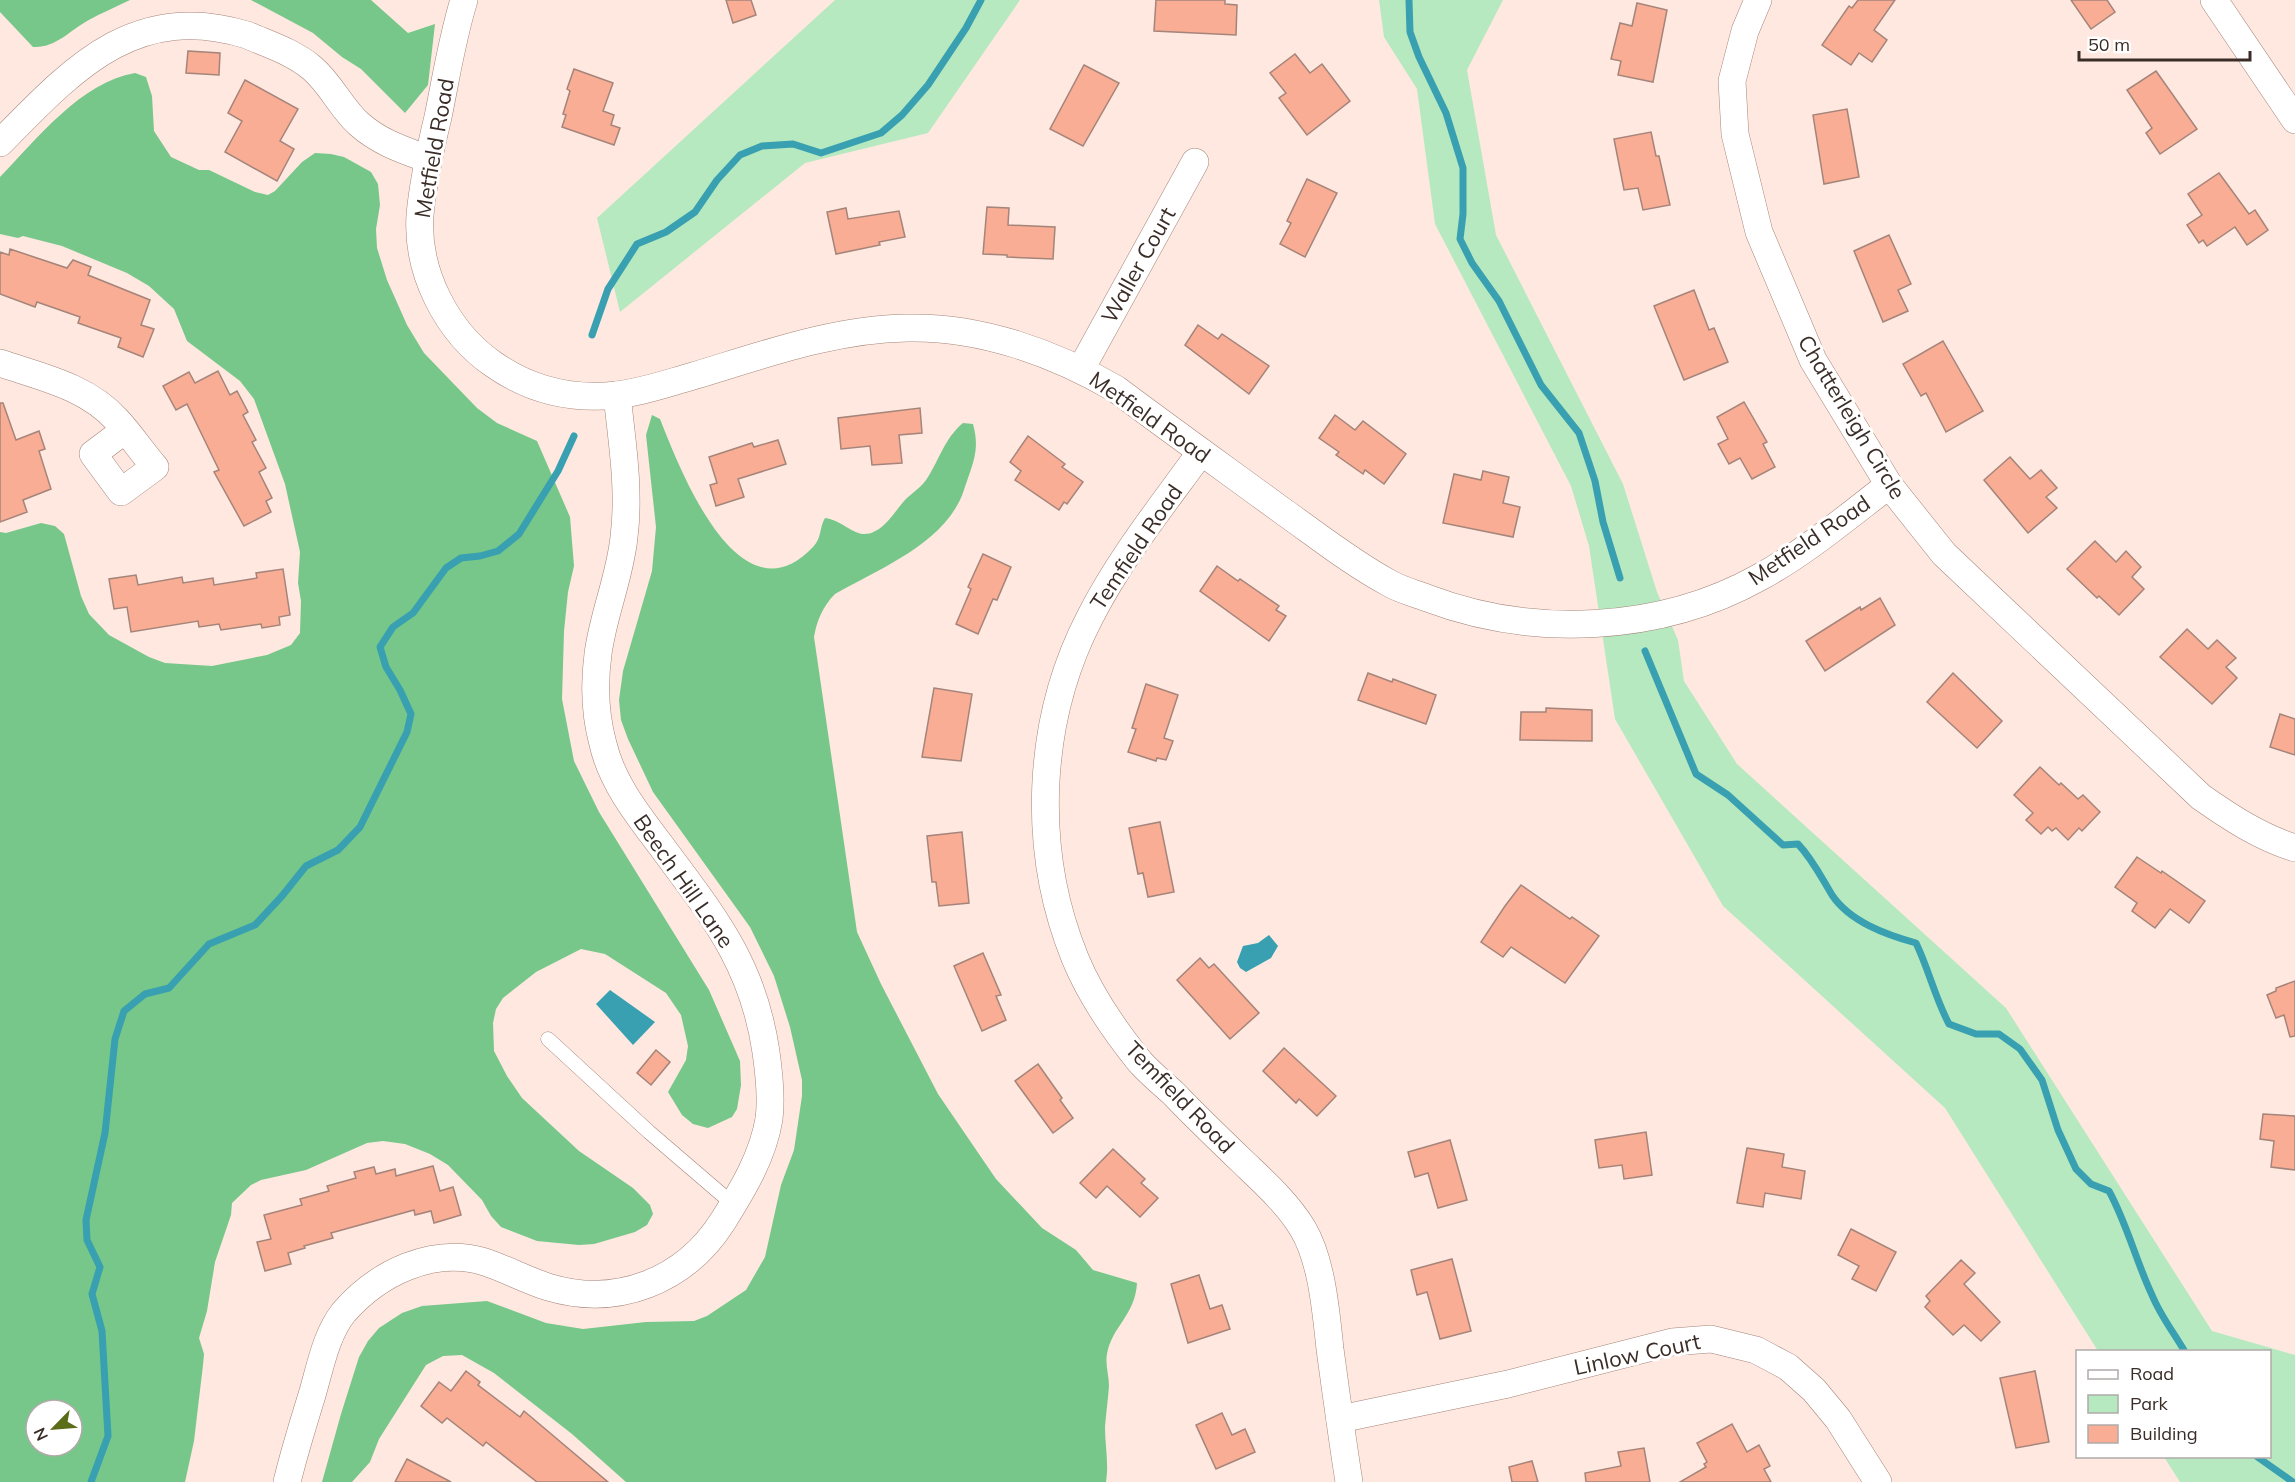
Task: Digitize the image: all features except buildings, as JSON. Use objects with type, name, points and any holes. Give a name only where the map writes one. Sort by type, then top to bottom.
[{"type":"street","name":"Metfield Road","points":[[464,0],[454,34],[428,159],[420,217],[422,251],[432,288],[450,321],[476,353],[518,380],[544,391],[580,397],[617,395],[647,389],[811,341],[872,330],[938,329],[998,340],[1081,369],[1116,389],[1347,557],[1391,584],[1445,605],[1474,613],[1493,618],[1540,624],[1625,620],[1670,612],[1722,596],[1760,577],[1800,552],[1889,485]]},
{"type":"street","name":"Chatterleigh Circle","points":[[1758,0],[1745,31],[1732,81],[1735,134],[1759,232],[1813,360],[1889,485],[1944,554],[2200,797],[2239,824],[2295,848]]},
{"type":"street","points":[[2214,0],[2295,120]]},
{"type":"street","points":[[0,143],[85,60],[121,36],[147,26],[185,21],[225,27],[292,53],[314,70],[359,124],[384,142],[428,159]]},
{"type":"street","name":"Waller Court","points":[[1081,369],[1195,162]]},
{"type":"street","points":[[0,363],[61,382],[86,395],[116,419],[125,430]]},
{"type":"street","name":"Beech Hill Lane","points":[[287,1482],[325,1349],[342,1315],[372,1285],[406,1266],[441,1258],[481,1261],[549,1287],[582,1294],[613,1293],[649,1284],[682,1268],[710,1242],[734,1205],[759,1157],[769,1118],[770,1075],[761,1018],[743,968],[717,921],[619,786],[603,746],[596,704],[598,652],[617,577],[624,537],[626,488],[617,395]]},
{"type":"street","name":"Temfield Road","points":[[1201,452],[1113,575],[1088,620],[1067,667],[1054,717],[1047,763],[1045,812],[1047,850],[1064,928],[1076,961],[1118,1032],[1142,1064],[1275,1192],[1305,1231],[1314,1256],[1324,1302],[1349,1482]]},
{"type":"street","name":"Linlow Court","points":[[1340,1419],[1508,1384],[1672,1342],[1711,1339],[1756,1350],[1788,1367],[1814,1390],[1838,1419],[1878,1482]]},
{"type":"lane","points":[[548,1039],[649,1132],[734,1205]]},
{"type":"green space","points":[[0,0],[130,0],[87,21],[49,45],[33,47],[0,12]]},
{"type":"green space","points":[[251,0],[371,0],[408,33],[435,24],[428,85],[405,113],[361,69],[313,33]]},
{"type":"green space","points":[[835,0],[1020,0],[928,133],[805,163],[620,312],[597,218]]},
{"type":"green space","points":[[1379,0],[1503,0],[1467,70],[1496,235],[1623,484],[1657,592],[1678,640],[1684,681],[1737,764],[2006,1008],[2212,1331],[2295,1355],[2295,1482],[2180,1482],[2165,1458],[2271,1458],[2271,1350],[2097,1350],[1945,1108],[1723,906],[1615,719],[1589,546],[1571,486],[1435,224],[1417,89],[1384,37]]},
{"type":"green space","points":[[135,73],[146,77],[152,96],[154,131],[171,157],[199,170],[209,170],[255,192],[268,195],[275,191],[302,162],[315,153],[344,157],[371,172],[378,184],[380,205],[376,229],[377,248],[387,280],[407,325],[424,353],[477,408],[497,423],[537,441],[570,517],[574,566],[568,592],[564,631],[562,699],[574,761],[599,812],[709,990],[740,1061],[741,1085],[737,1109],[732,1117],[708,1128],[693,1124],[682,1115],[668,1092],[686,1060],[688,1046],[681,1015],[666,993],[605,954],[581,949],[536,972],[503,998],[496,1009],[493,1023],[494,1051],[522,1098],[579,1151],[633,1188],[650,1205],[653,1214],[647,1225],[635,1232],[594,1244],[537,1241],[501,1227],[491,1216],[482,1200],[448,1165],[430,1154],[405,1144],[383,1141],[367,1143],[306,1170],[261,1180],[251,1185],[232,1203],[231,1215],[215,1262],[207,1311],[199,1338],[204,1354],[203,1365],[194,1441],[185,1482],[0,1482],[0,532],[6,533],[41,523],[55,526],[64,534],[81,596],[89,614],[109,635],[165,663],[212,666],[267,655],[291,645],[300,633],[301,601],[298,583],[300,552],[285,484],[254,399],[240,381],[187,341],[174,309],[149,286],[127,273],[62,246],[23,236],[18,238],[0,234],[0,177],[61,114],[96,88],[115,78]]},
{"type":"green space","points":[[652,415],[660,419],[682,471],[716,531],[737,554],[761,567],[786,566],[813,547],[818,540],[825,518],[863,534],[882,527],[926,480],[957,429],[963,423],[973,424],[976,439],[974,458],[961,498],[950,516],[922,544],[835,594],[821,614],[814,637],[857,932],[881,984],[938,1094],[996,1179],[1042,1228],[1076,1250],[1093,1270],[1137,1283],[1132,1304],[1107,1354],[1109,1386],[1105,1427],[1106,1482],[626,1482],[572,1434],[494,1373],[462,1355],[443,1356],[426,1365],[379,1439],[370,1462],[352,1482],[322,1482],[359,1357],[379,1328],[402,1313],[422,1306],[487,1301],[546,1323],[583,1329],[646,1322],[694,1321],[707,1316],[746,1290],[765,1257],[781,1185],[794,1150],[802,1096],[802,1080],[790,1027],[774,976],[750,927],[653,792],[621,720],[619,700],[623,671],[652,571],[656,527],[646,435]]},
{"type":"water","points":[[1269,935],[1278,946],[1271,958],[1246,972],[1240,968],[1237,962],[1243,946],[1258,943]]},
{"type":"water","points":[[610,990],[655,1022],[633,1045],[596,1004]]},
{"type":"waterway","points":[[592,335],[608,289],[637,244],[666,232],[695,212],[717,180],[740,155],[762,146],[793,144],[821,153],[881,133],[902,115],[928,85],[966,28],[981,0]]},
{"type":"waterway","points":[[1409,0],[1410,32],[1419,57],[1446,113],[1463,168],[1463,214],[1460,239],[1472,263],[1499,301],[1541,385],[1579,433],[1595,481],[1603,522],[1620,578]]},
{"type":"waterway","points":[[91,1482],[108,1436],[102,1331],[92,1294],[100,1267],[87,1240],[86,1220],[105,1133],[115,1039],[124,1011],[145,994],[169,988],[209,944],[255,925],[306,866],[338,850],[360,827],[407,732],[411,714],[386,667],[380,647],[393,627],[413,613],[446,568],[461,558],[498,551],[519,534],[558,471],[574,436]]},
{"type":"waterway","points":[[1645,651],[1696,774],[1728,795],[1783,845],[1798,844],[1832,895],[1849,913],[1881,931],[1916,943],[1949,1024],[1976,1034],[1999,1034],[2020,1049],[2042,1080],[2058,1130],[2076,1169],[2091,1184],[2109,1191],[2155,1302],[2184,1350]]},
{"type":"waterway","points":[[2259,1458],[2293,1482]]}]
